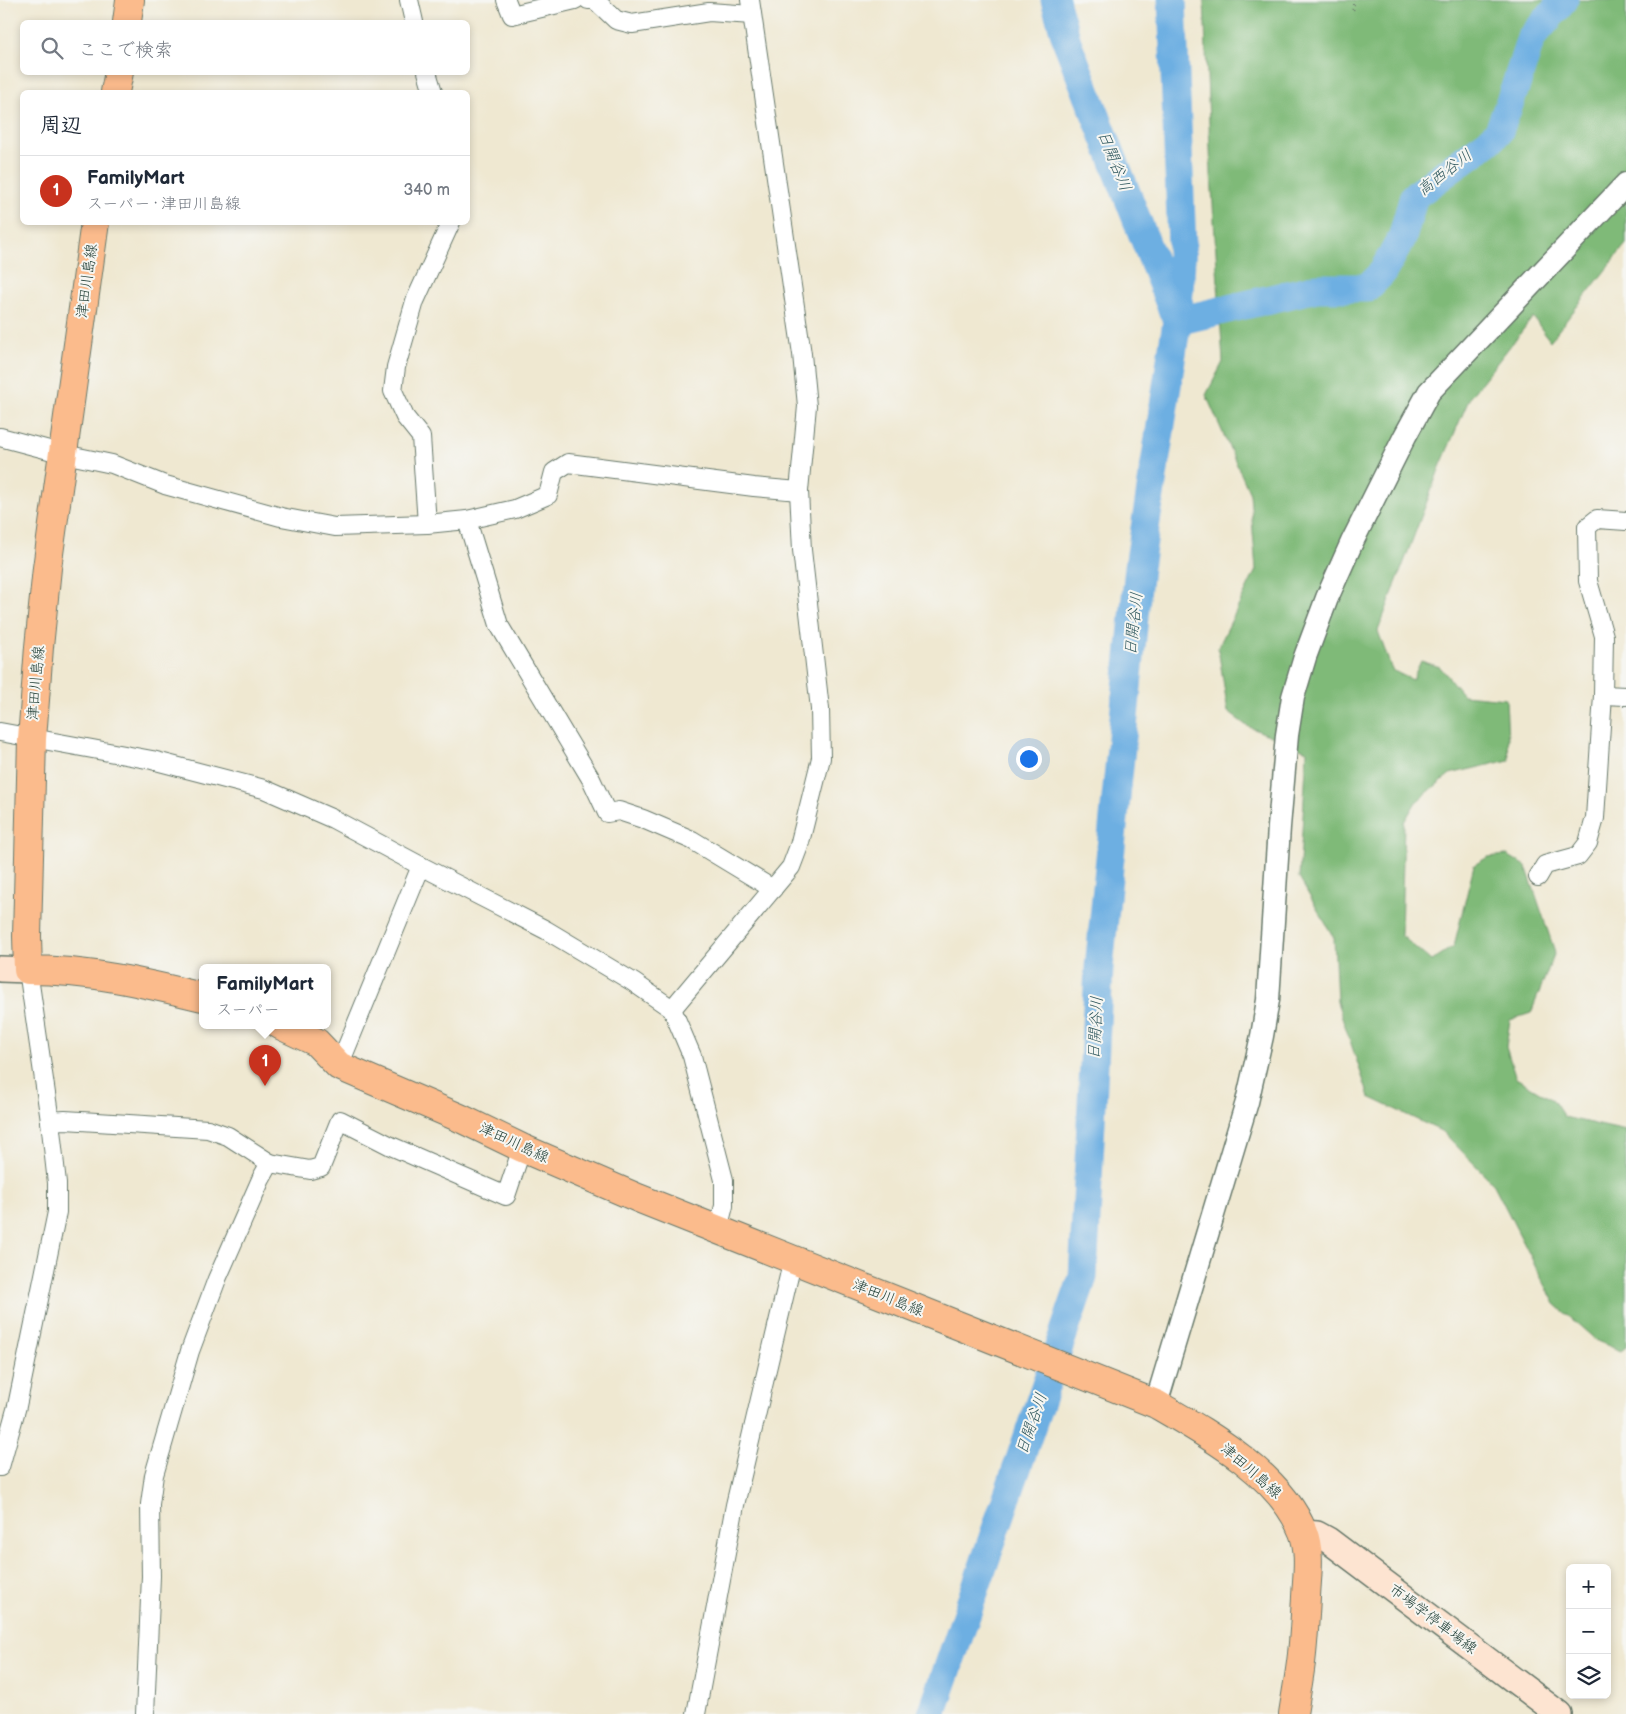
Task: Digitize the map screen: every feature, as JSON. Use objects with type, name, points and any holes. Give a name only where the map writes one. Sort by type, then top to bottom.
[{"type":"main road","points":[[127,20],[130,0]]},
{"type":"main road","points":[[115,90],[118,75]]},
{"type":"main road","name":"津田川島線","points":[[28,970],[27,926],[32,739],[47,568],[95,225]]},
{"type":"main road","points":[[0,969],[54,970],[125,979],[199,996]]},
{"type":"main road","name":"津田川島線","points":[[288,1029],[316,1042],[339,1066],[460,1118],[522,1148],[638,1198],[1156,1404],[1208,1433],[1274,1487],[1292,1509],[1303,1533],[1306,1546],[1307,1571],[1302,1653],[1293,1714]]},
{"type":"main road","name":"市場学停車場線","points":[[1303,1533],[1317,1534],[1328,1540],[1559,1714]]},
{"type":"street","points":[[409,0],[414,20]]},
{"type":"street","points":[[506,0],[512,15],[575,0]]},
{"type":"street","points":[[588,0],[595,0],[616,20],[632,24],[751,7],[802,354],[807,406],[798,491],[802,550],[820,709],[821,758],[799,846],[791,867],[672,1009]]},
{"type":"street","points":[[428,75],[433,90]]},
{"type":"street","points":[[1156,1404],[1247,1102],[1262,1036],[1269,991],[1286,735],[1293,697],[1305,657],[1352,542],[1429,392],[1626,184]]},
{"type":"street","points":[[427,524],[421,437],[406,416],[393,391],[396,367],[415,301],[450,225]]},
{"type":"street","points":[[0,437],[64,454],[112,464],[175,488],[281,516],[335,527],[427,524],[467,520],[515,509],[548,495],[554,472],[568,462],[754,487],[798,491]]},
{"type":"street","points":[[467,520],[499,625],[591,779],[607,812],[619,811],[692,840],[773,889]]},
{"type":"street","points":[[1538,877],[1545,865],[1578,856],[1588,843],[1595,818],[1603,695],[1604,636],[1588,582],[1587,527],[1597,520],[1626,521]]},
{"type":"street","points":[[1603,695],[1626,696]]},
{"type":"street","points":[[0,732],[152,760],[264,789],[333,819],[546,930],[634,982],[672,1009],[692,1056],[724,1180],[724,1206],[718,1229]]},
{"type":"street","points":[[339,1066],[421,866]]},
{"type":"street","points":[[0,1467],[17,1406],[57,1212],[57,1183],[50,1121],[28,970]]},
{"type":"street","points":[[50,1121],[65,1120],[208,1129],[228,1136],[270,1163],[310,1170],[321,1167],[340,1120],[391,1146],[506,1196],[522,1148]]},
{"type":"street","points":[[145,1714],[151,1576],[150,1504],[154,1475],[190,1351],[218,1279],[261,1179],[270,1163]]},
{"type":"street","points":[[696,1714],[735,1505],[793,1259]]},
{"type":"path","points":[[1353,10],[1354,0]]},
{"type":"green space","points":[[1204,0],[1626,0],[1626,244],[1550,341],[1533,317],[1470,397],[1440,467],[1378,631],[1392,670],[1412,680],[1421,661],[1440,667],[1463,695],[1506,699],[1509,760],[1450,774],[1416,802],[1404,822],[1401,935],[1431,961],[1454,946],[1474,865],[1488,857],[1507,855],[1526,866],[1555,952],[1531,1013],[1510,1020],[1506,1047],[1516,1078],[1553,1100],[1564,1117],[1626,1131],[1626,1347],[1621,1351],[1597,1341],[1555,1304],[1493,1183],[1443,1132],[1369,1097],[1337,1002],[1334,938],[1299,878],[1307,751],[1247,726],[1228,712],[1218,648],[1256,570],[1250,494],[1206,395],[1223,362],[1211,174]]},
{"type":"waterway","name":"日開谷川","points":[[1055,0],[1067,42],[1174,314]]},
{"type":"waterway","name":"日開谷川","points":[[932,1714],[1083,1277],[1099,968],[1139,567],[1177,321],[1182,246],[1172,0]]},
{"type":"waterway","name":"高西谷川","points":[[1177,321],[1317,288],[1367,288],[1382,273],[1402,238],[1414,196],[1488,142],[1499,131],[1531,38],[1564,0]]},
{"type":"place","name":"FamilyMart","points":[[265,1086]]}]
